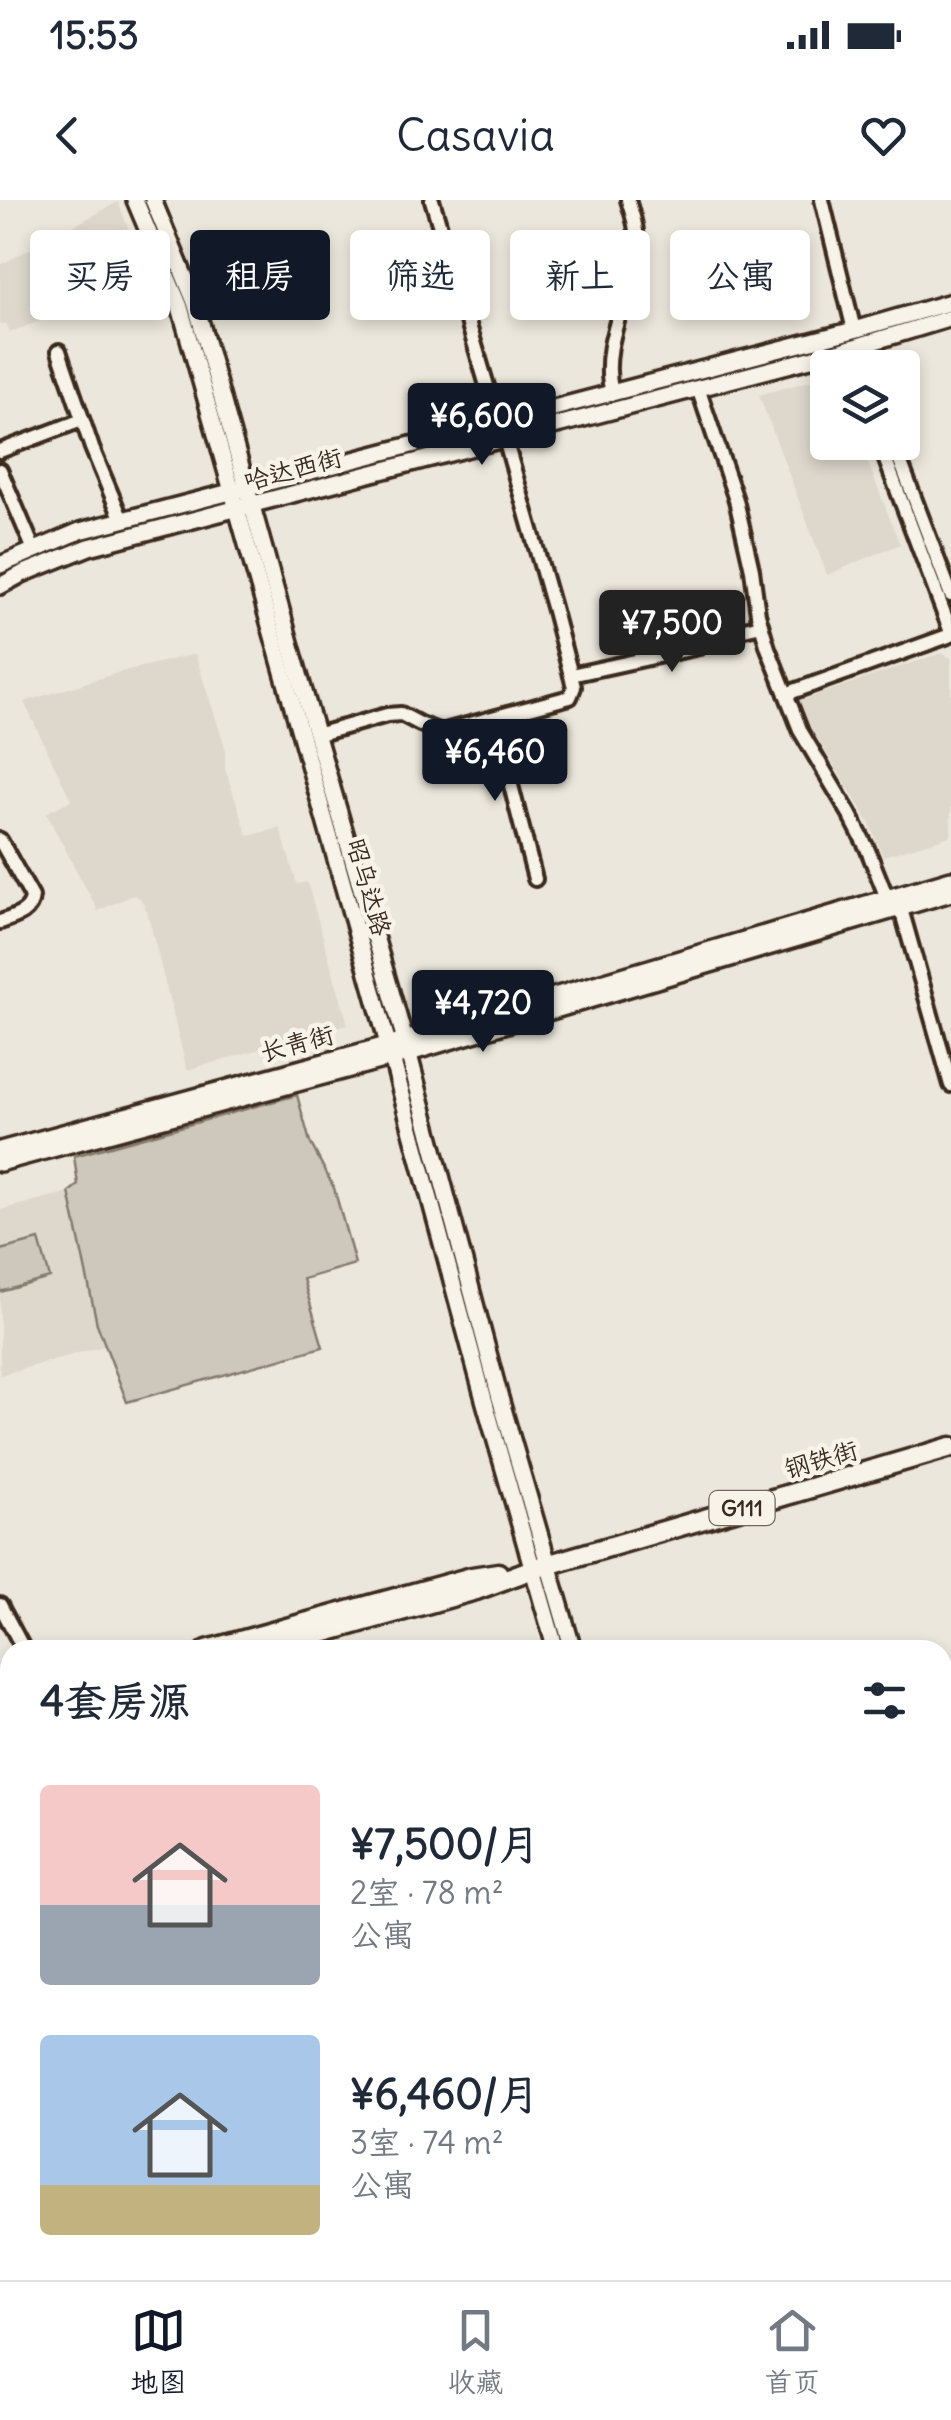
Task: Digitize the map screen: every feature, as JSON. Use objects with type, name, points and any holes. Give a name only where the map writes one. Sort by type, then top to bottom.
[{"type":"highway","name":"钢铁街","points":[[320,1640],[541,1566],[951,1447]]},
{"type":"highway","name":"钢铁街","points":[[243,1640],[472,1577],[541,1566]]},
{"type":"main road","name":"昭乌达路","points":[[135,200],[180,307],[239,490],[480,1384],[569,1640]]},
{"type":"main road","name":"昭乌达路","points":[[153,200],[195,302],[239,490]]},
{"type":"main road","name":"哈达西街","points":[[0,586],[89,547],[698,388],[852,342],[951,302]]},
{"type":"main road","name":"哈达西街","points":[[0,565],[80,531],[122,520],[612,393],[951,318]]},
{"type":"main road","name":"昭乌达路","points":[[244,508],[316,735],[407,1047],[500,1398],[541,1566],[554,1640]]},
{"type":"main road","name":"长青街","points":[[0,1150],[407,1047],[895,900],[951,879]]},
{"type":"main road","name":"长青街","points":[[895,900],[951,894]]},
{"type":"main road","name":"长青街","points":[[0,1164],[390,1051]]},
{"type":"street","points":[[432,200],[498,423]]},
{"type":"street","points":[[612,393],[611,350],[636,237],[628,200]]},
{"type":"street","points":[[822,200],[852,350]]},
{"type":"street","points":[[852,342],[856,350]]},
{"type":"street","points":[[59,351],[122,520]]},
{"type":"street","points":[[698,388],[736,500],[761,625],[786,694],[801,732],[895,900],[951,1085]]},
{"type":"street","points":[[0,451],[82,420]]},
{"type":"street","points":[[316,735],[401,714],[441,732],[570,697],[574,687],[506,439]]},
{"type":"street","points":[[786,694],[951,634],[887,460]]},
{"type":"street","points":[[900,460],[951,596]]},
{"type":"street","points":[[0,470],[34,550]]},
{"type":"street","points":[[571,676],[699,647],[715,636],[761,625]]},
{"type":"street","points":[[494,719],[536,879]]},
{"type":"street","points":[[0,840],[32,896],[24,912],[0,922]]},
{"type":"street","points":[[0,1605],[19,1640]]},
{"type":"shaded area","points":[[118,202],[129,230],[66,230]]},
{"type":"shaded area","points":[[30,249],[30,320],[43,320],[10,332],[6,323],[0,325],[0,265]]},
{"type":"shaded area","points":[[810,381],[810,460],[867,460],[900,544],[827,575],[759,395]]},
{"type":"shaded area","points":[[941,653],[951,658],[951,836],[883,856],[869,822],[799,701]]},
{"type":"shaded area","points":[[195,654],[225,747],[225,769],[248,836],[280,828],[297,884],[307,882],[348,1024],[187,1070],[147,911],[140,898],[133,895],[98,911],[46,813],[71,800],[24,702]]},
{"type":"shaded area","points":[[297,1095],[310,1142],[334,1188],[355,1264],[303,1279],[323,1347],[127,1402],[97,1324],[69,1192],[78,1185],[74,1156]]},
{"type":"shaded area","points":[[69,1192],[104,1346],[0,1375],[0,1210]]},
{"type":"shaded area","points":[[39,1240],[50,1278],[0,1292],[0,1250]]}]
